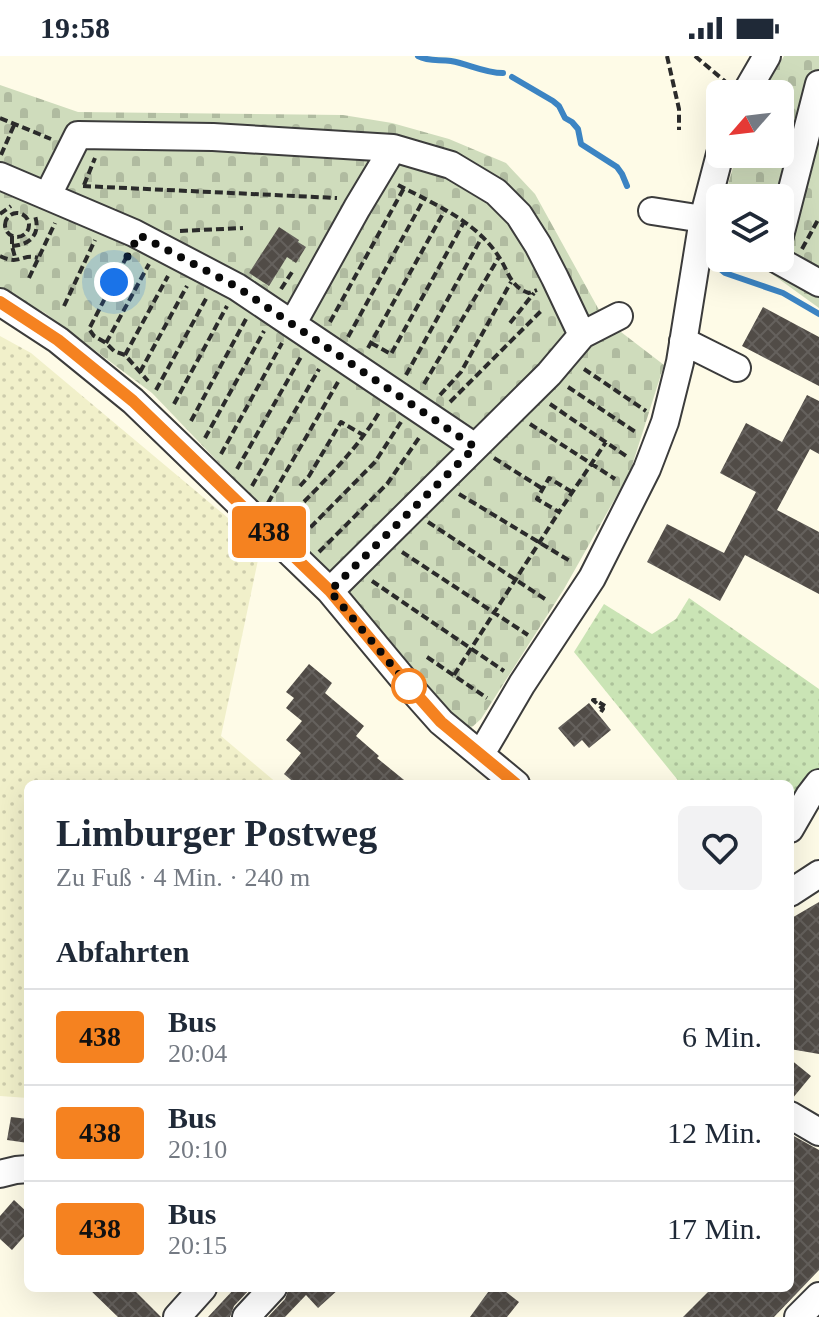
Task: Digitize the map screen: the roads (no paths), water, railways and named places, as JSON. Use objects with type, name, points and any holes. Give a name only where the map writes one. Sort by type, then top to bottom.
[{"type":"street","points":[[747,80],[767,56]]},
{"type":"street","points":[[793,184],[819,84]]},
{"type":"street","points":[[55,204],[71,148],[78,135],[213,137],[393,148],[451,165],[496,192],[519,215],[538,245],[545,284],[582,335]]},
{"type":"street","points":[[259,303],[357,208],[393,148]]},
{"type":"street","points":[[0,176],[55,204],[104,219],[259,303],[475,447]]},
{"type":"street","points":[[652,211],[706,223]]},
{"type":"street","points":[[481,754],[522,684],[592,578],[647,469],[665,422],[706,248]]},
{"type":"street","points":[[794,270],[819,283]]},
{"type":"street","points":[[0,302],[58,340],[133,401],[330,591],[441,722],[511,780]]},
{"type":"street","points":[[330,591],[511,412],[582,335],[619,316]]},
{"type":"street","points":[[683,341],[737,368]]},
{"type":"street","points":[[794,822],[819,783]]},
{"type":"street","points":[[794,890],[819,874]]},
{"type":"street","points":[[794,1117],[819,1132]]},
{"type":"street","points":[[0,1174],[24,1169]]},
{"type":"street","points":[[185,1314],[200,1292]]},
{"type":"street","points":[[246,1317],[269,1292]]},
{"type":"street","points":[[798,1317],[819,1296]]},
{"type":"waterway","points":[[418,56],[503,73]]},
{"type":"waterway","points":[[512,77],[559,106],[565,118],[578,129],[581,144],[617,167],[627,186]]},
{"type":"waterway","points":[[724,272],[783,293],[819,314]]}]
